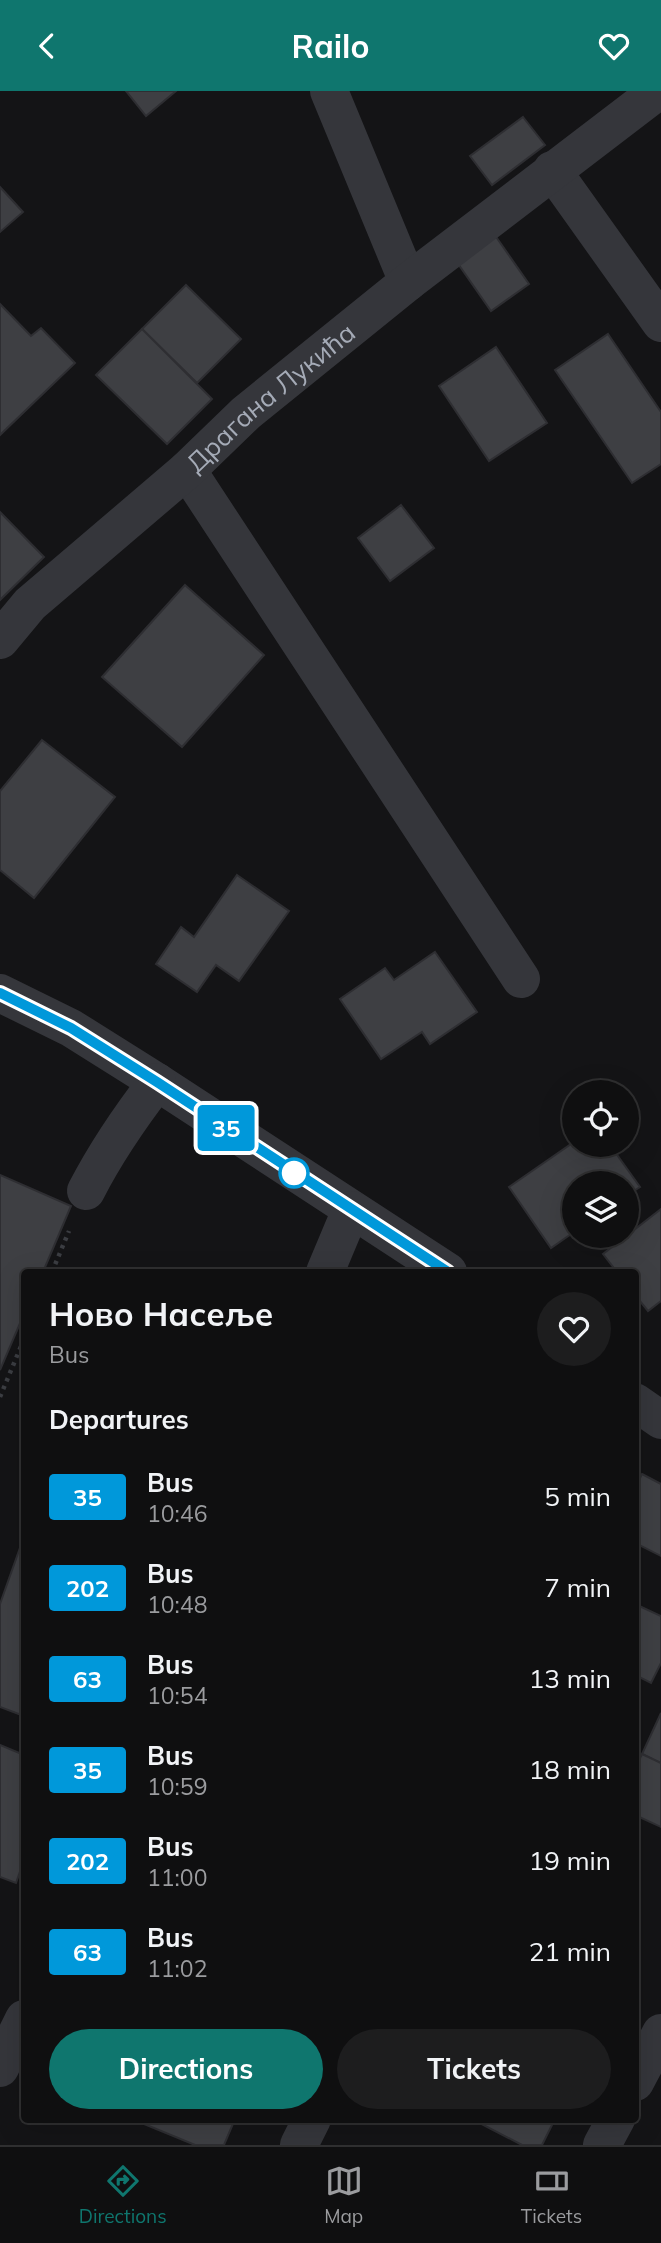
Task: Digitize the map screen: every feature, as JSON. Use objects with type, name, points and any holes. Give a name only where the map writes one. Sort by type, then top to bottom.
[{"type":"street","points":[[329,91],[408,282]]},
{"type":"street","name":"Драгана Лукића","points":[[0,640],[30,604],[187,470],[246,412],[408,282],[658,91]]},
{"type":"street","points":[[552,170],[661,323]]},
{"type":"street","points":[[187,470],[521,979]]},
{"type":"street","points":[[0,993],[71,1028],[443,1269]]},
{"type":"street","points":[[86,1191],[121,1129],[157,1082]]},
{"type":"street","points":[[326,1269],[351,1210]]},
{"type":"street","points":[[0,2068],[21,2025]]},
{"type":"street","points":[[639,2074],[661,2033]]},
{"type":"street","points":[[299,2145],[310,2123]]},
{"type":"street","points":[[602,2145],[614,2123]]},
{"type":"path","points":[[0,1397],[21,1346]]},
{"type":"building","points":[[126,91],[176,91],[146,116]]},
{"type":"building","points":[[523,117],[545,145],[492,185],[470,156]]},
{"type":"building","points":[[0,187],[23,212],[0,232]]},
{"type":"building","points":[[492,231],[529,284],[491,311],[454,258]]},
{"type":"building","points":[[186,285],[241,339],[197,383],[142,329]]},
{"type":"building","points":[[0,304],[31,336],[41,328],[75,363],[0,435]]},
{"type":"building","points":[[142,329],[212,399],[167,444],[96,375]]},
{"type":"building","points":[[608,334],[661,412],[661,464],[632,483],[555,370]]},
{"type":"building","points":[[496,347],[547,423],[489,461],[439,386]]},
{"type":"building","points":[[401,505],[434,548],[390,581],[358,538]]},
{"type":"building","points":[[0,512],[44,557],[0,600]]},
{"type":"building","points":[[185,585],[264,655],[182,747],[102,677]]},
{"type":"building","points":[[42,740],[115,797],[34,898],[0,870],[0,791]]},
{"type":"building","points":[[237,875],[289,911],[239,981],[216,965],[197,992],[156,964],[181,927],[194,937]]},
{"type":"building","points":[[435,952],[477,1012],[430,1044],[422,1032],[381,1059],[340,999],[385,968],[394,980]]},
{"type":"building","points":[[562,1150],[562,1157],[619,1157],[629,1171],[562,1171],[562,1240],[551,1248],[509,1187]]},
{"type":"building","points":[[0,1175],[71,1206],[44,1269],[21,1269],[21,1321],[0,1370]]},
{"type":"building","points":[[661,1209],[661,1301],[648,1311],[639,1300],[639,1269],[615,1269],[603,1254],[611,1248],[639,1248],[639,1226]]},
{"type":"building","points":[[642,1474],[661,1484],[661,1556],[639,1545],[639,1480]]},
{"type":"building","points":[[21,1545],[21,1715],[0,1707],[0,1604]]},
{"type":"building","points":[[639,1606],[661,1616],[661,1663],[651,1683],[639,1677]]},
{"type":"building","points":[[661,1713],[661,1763],[642,1754]]},
{"type":"building","points":[[0,1745],[21,1754],[21,1869],[16,1883],[0,1877]]},
{"type":"building","points":[[642,1754],[661,1763],[661,1827],[639,1817],[639,1760]]},
{"type":"building","points":[[142,2123],[233,2123],[224,2145],[195,2145]]},
{"type":"building","points":[[480,2123],[553,2123],[542,2145],[522,2145]]},
{"type":"bus line","name":"35","points":[[0,993],[71,1028],[443,1269]]}]
